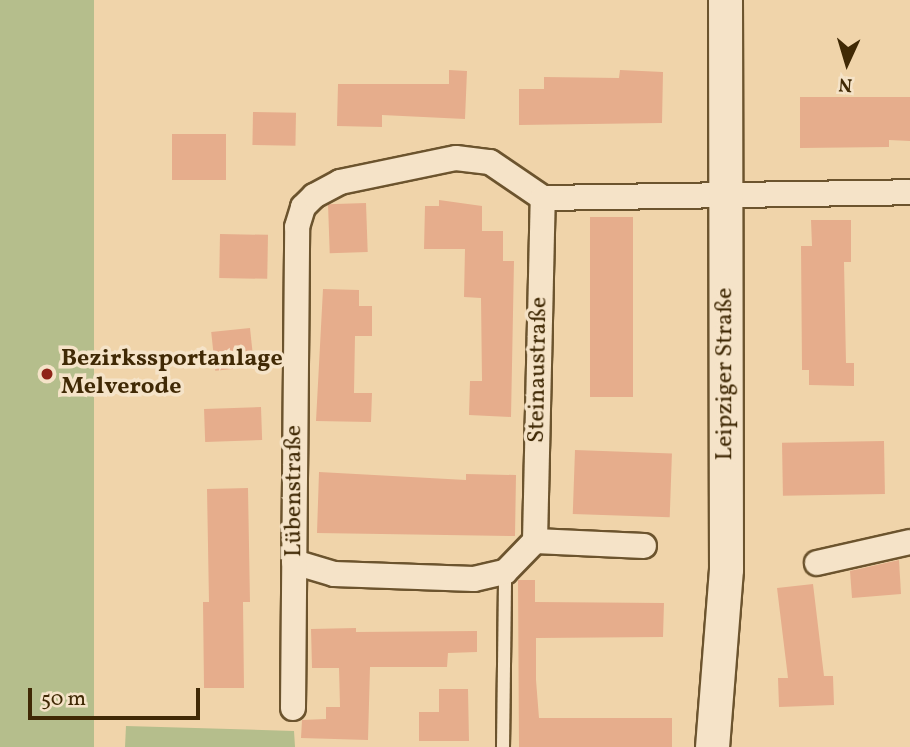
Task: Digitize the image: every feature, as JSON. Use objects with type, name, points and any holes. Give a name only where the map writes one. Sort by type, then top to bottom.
[{"type":"street","name":"Leipziger Straße","points":[[712,747],[726,569],[725,0]]},
{"type":"street","name":"Lübenstraße","points":[[293,708],[296,227],[303,207],[314,196],[340,182],[456,158],[490,162],[543,198]]},
{"type":"street","points":[[543,198],[909,194]]},
{"type":"street","name":"Steinaustraße","points":[[535,541],[543,198]]},
{"type":"street","points":[[294,562],[334,574],[474,579],[505,572],[535,541],[644,546]]},
{"type":"street","points":[[817,563],[910,542]]},
{"type":"lane","points":[[503,747],[505,572]]},
{"type":"green space","name":"Bezirkssportanlage Melverode","points":[[0,0],[94,0],[94,747],[0,747]]},
{"type":"green space","points":[[126,726],[294,731],[295,747],[125,747]]},
{"type":"building","points":[[449,70],[467,71],[465,119],[382,115],[382,127],[337,126],[338,84],[449,84]]},
{"type":"building","points":[[620,70],[663,72],[662,123],[519,125],[519,89],[544,89],[544,77],[619,78]]},
{"type":"building","points":[[800,97],[910,97],[910,141],[889,140],[889,147],[800,148]]},
{"type":"building","points":[[253,112],[296,113],[295,146],[252,145]]},
{"type":"building","points":[[172,134],[226,134],[226,180],[172,180]]},
{"type":"building","points":[[439,200],[482,206],[482,231],[503,231],[503,261],[514,261],[511,417],[469,415],[470,381],[482,381],[481,298],[464,297],[465,249],[424,249],[425,206],[439,206]]},
{"type":"building","points":[[366,203],[368,252],[330,253],[328,204]]},
{"type":"building","points":[[590,217],[633,217],[633,397],[590,397]]},
{"type":"building","points":[[811,220],[851,220],[851,262],[844,262],[846,363],[854,363],[854,386],[809,385],[809,370],[802,370],[801,246],[812,246]]},
{"type":"building","points":[[220,234],[268,235],[267,279],[219,278]]},
{"type":"building","points":[[323,289],[359,290],[359,306],[372,306],[372,336],[355,336],[354,393],[372,393],[371,422],[316,421]]},
{"type":"building","points":[[250,328],[254,367],[215,371],[211,332]]},
{"type":"building","points":[[261,407],[262,440],[205,442],[204,409]]},
{"type":"building","points":[[884,441],[885,494],[783,496],[782,443]]},
{"type":"building","points":[[575,450],[672,453],[670,517],[573,514]]},
{"type":"building","points":[[319,472],[466,480],[466,474],[516,475],[515,536],[317,533]]},
{"type":"building","points":[[248,488],[250,602],[243,602],[244,688],[204,688],[203,602],[209,602],[207,489]]},
{"type":"building","points":[[899,560],[901,594],[852,598],[850,571]]},
{"type":"building","points":[[518,580],[535,580],[535,602],[664,603],[663,637],[536,638],[536,680],[539,718],[672,718],[672,747],[519,747]]},
{"type":"building","points":[[813,584],[824,676],[833,676],[834,705],[779,707],[778,678],[788,678],[777,588]]},
{"type":"building","points":[[356,628],[356,632],[477,631],[477,652],[448,653],[447,667],[370,667],[368,740],[301,738],[302,720],[326,719],[326,707],[340,707],[339,668],[312,668],[311,629]]},
{"type":"building","points":[[439,689],[468,689],[469,741],[419,741],[419,712],[439,712]]},
{"type":"place","name":"Bezirkssportanlage Melverode","points":[[47,374]]}]
